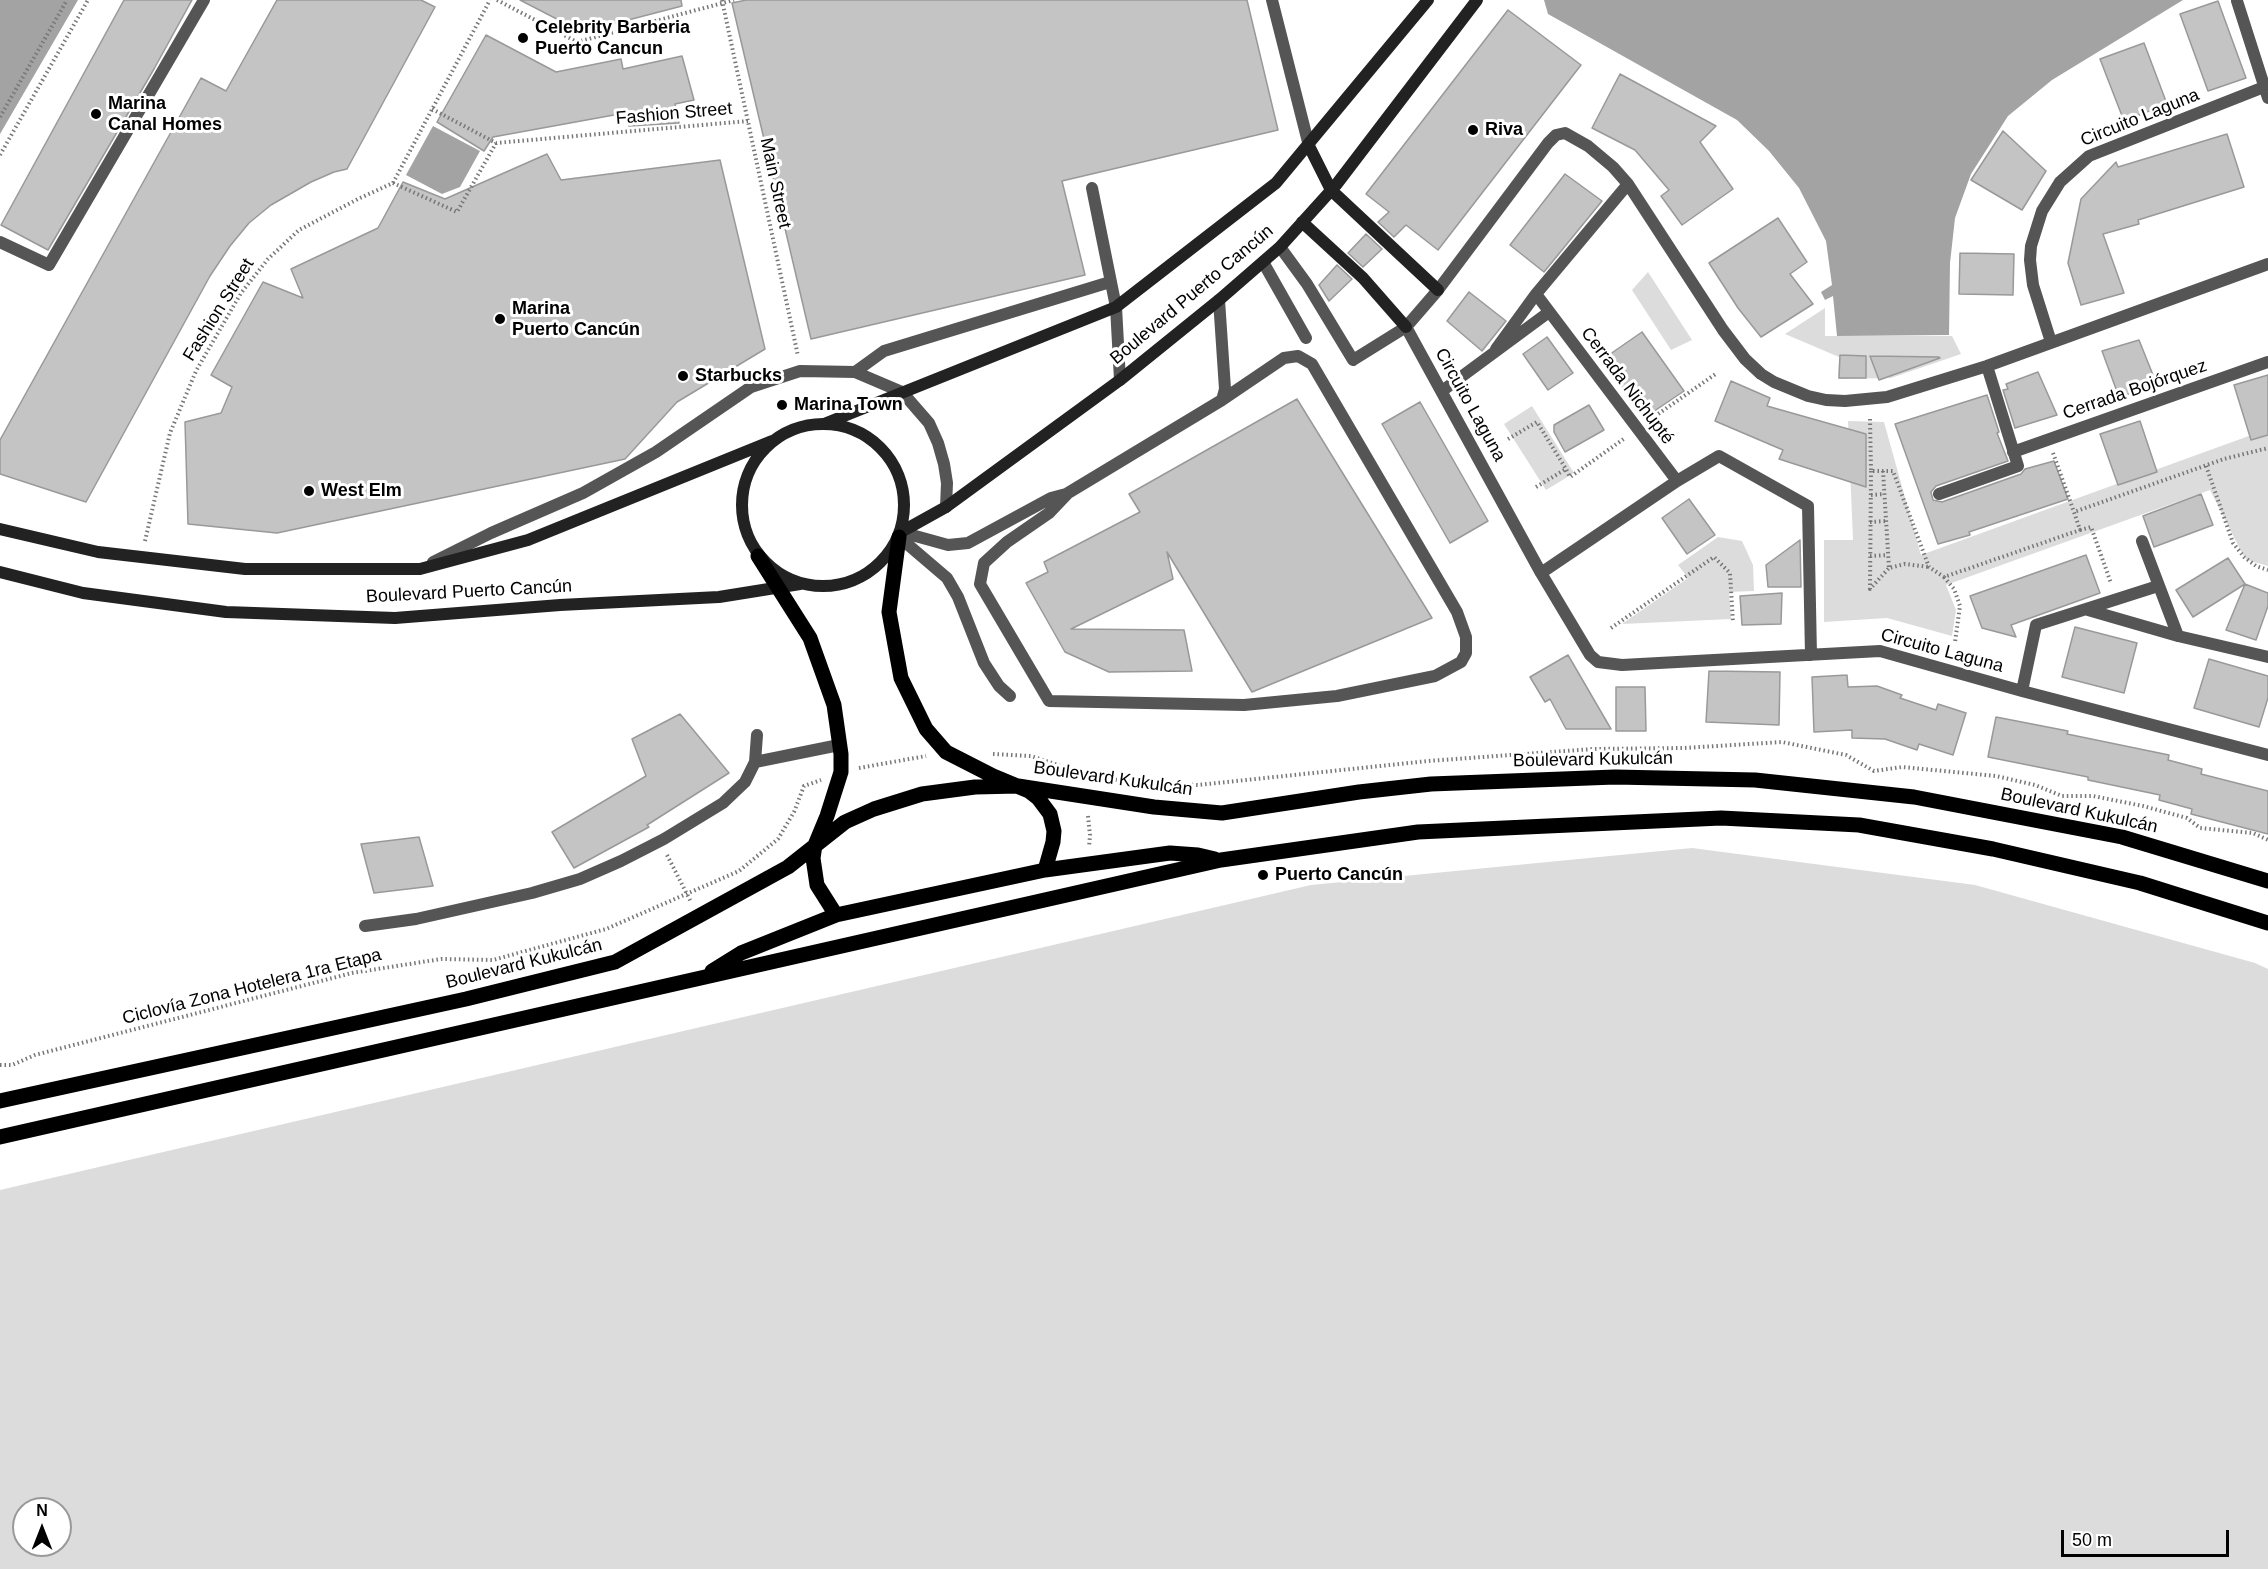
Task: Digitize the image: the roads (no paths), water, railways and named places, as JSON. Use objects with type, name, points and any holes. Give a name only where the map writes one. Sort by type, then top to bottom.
[{"type":"main road","points":[[900,534],[889,612],[902,678],[926,729],[946,752],[1018,786],[1038,798],[1050,814],[1054,831],[1045,870]]},
{"type":"main road","points":[[758,556],[810,638],[834,705],[840,744],[841,772],[815,845],[813,858],[818,885],[836,915]]},
{"type":"main road","name":"Boulevard Kukulcán","points":[[0,1101],[466,999],[615,962],[788,867],[845,822],[904,799],[949,790],[1018,786],[1154,807],[1222,813],[1359,792],[1431,784],[1615,777],[1755,780],[1914,798],[2122,837],[2268,881]]},
{"type":"main road","points":[[0,1137],[1221,860],[1418,832],[1721,818],[1859,825],[1993,849],[2140,883],[2268,923]]},
{"type":"main road","points":[[699,978],[741,953],[836,915],[1045,870],[1170,853],[1198,855],[1221,860]]},
{"type":"street","points":[[0,242],[49,265],[204,0]]},
{"type":"street","points":[[1272,0],[1309,146],[1331,190],[1438,290]]},
{"type":"street","name":"Boulevard Puerto Cancún","points":[[824,424],[1116,307],[1276,183],[1428,0]]},
{"type":"street","name":"Boulevard Puerto Cancún","points":[[900,534],[946,507],[1120,380],[1280,247],[1331,190],[1477,0]]},
{"type":"street","name":"Circuito Laguna","points":[[2051,342],[2032,285],[2030,260],[2031,246],[2042,211],[2060,182],[2089,156],[2266,93],[2237,2]]},
{"type":"street","points":[[1280,247],[1307,284],[1353,360],[1406,327],[1438,290],[1548,143],[1556,135],[1565,133],[1574,136],[1613,167],[1628,184],[1723,330],[1746,359],[1761,374],[1774,382],[1808,396],[1826,400],[1864,400],[1887,397],[1987,366],[2268,264]]},
{"type":"street","points":[[1496,349],[1536,294],[1628,184]]},
{"type":"street","points":[[1092,188],[1116,307],[1120,380]]},
{"type":"street","points":[[1302,222],[1363,278],[1406,327]]},
{"type":"street","points":[[1263,262],[1306,338]]},
{"type":"street","points":[[855,372],[884,351],[1110,282]]},
{"type":"street","name":"Cerrada Nichupté","points":[[1536,294],[1677,481]]},
{"type":"street","points":[[1219,300],[1225,389],[1222,400]]},
{"type":"street","points":[[1442,391],[1549,312]]},
{"type":"street","name":"Circuito Laguna","points":[[1406,327],[1541,573],[1590,655],[1598,662],[1622,665],[1880,651],[2022,691],[2268,755]]},
{"type":"street","points":[[900,534],[948,545],[968,543],[1051,498],[1068,493],[1222,400],[1284,358],[1298,356],[1312,364],[1457,612],[1466,637],[1466,653],[1461,662],[1435,676],[1337,696],[1244,705],[1049,701],[1009,637],[980,584],[984,564],[1007,542],[1049,513],[1068,493]]},
{"type":"street","name":"Cerrada Bojórquez","points":[[2013,452],[2268,362]]},
{"type":"street","points":[[1939,494],[2018,466],[1987,366]]},
{"type":"street","points":[[420,569],[491,533],[583,493],[656,452],[751,387],[802,371],[855,372],[903,392],[929,423],[938,443],[947,483],[946,507]]},
{"type":"street","points":[[824,424],[849,428],[865,436],[890,458],[902,481],[905,507],[900,534],[887,556],[871,572],[851,583],[828,587],[800,584],[776,573],[758,556],[746,533],[741,509],[744,483],[754,460],[772,441],[796,428],[824,424]]},
{"type":"street","name":"Boulevard Puerto Cancún","points":[[0,529],[98,552],[245,569],[420,569],[528,540],[772,441]]},
{"type":"street","points":[[1541,573],[1677,481],[1719,456],[1808,506],[1811,655]]},
{"type":"street","points":[[900,534],[947,578],[958,597],[984,663],[999,686],[1010,696]]},
{"type":"street","points":[[2142,541],[2178,636]]},
{"type":"street","name":"Boulevard Puerto Cancún","points":[[0,572],[83,593],[226,612],[395,618],[560,605],[719,597],[800,584]]},
{"type":"street","points":[[2022,691],[2036,625],[2158,586]]},
{"type":"street","points":[[2088,610],[2178,636],[2268,657]]},
{"type":"street","points":[[365,926],[426,917],[541,891],[599,871],[660,841],[723,803],[745,782],[755,762],[757,735]]},
{"type":"street","points":[[755,762],[840,744]]},
{"type":"place","name":"Celebrity Barberia Puerto Cancun","points":[[523,38]]},
{"type":"place","name":"Marina Canal Homes","points":[[96,114]]},
{"type":"place","name":"Riva","points":[[1473,130]]},
{"type":"place","name":"Marina Puerto Cancún","points":[[500,319]]},
{"type":"place","name":"Starbucks","points":[[683,376]]},
{"type":"place","name":"Marina Town","points":[[782,405]]},
{"type":"place","name":"West Elm","points":[[309,491]]},
{"type":"place","name":"Puerto Cancún","points":[[1263,875]]}]
